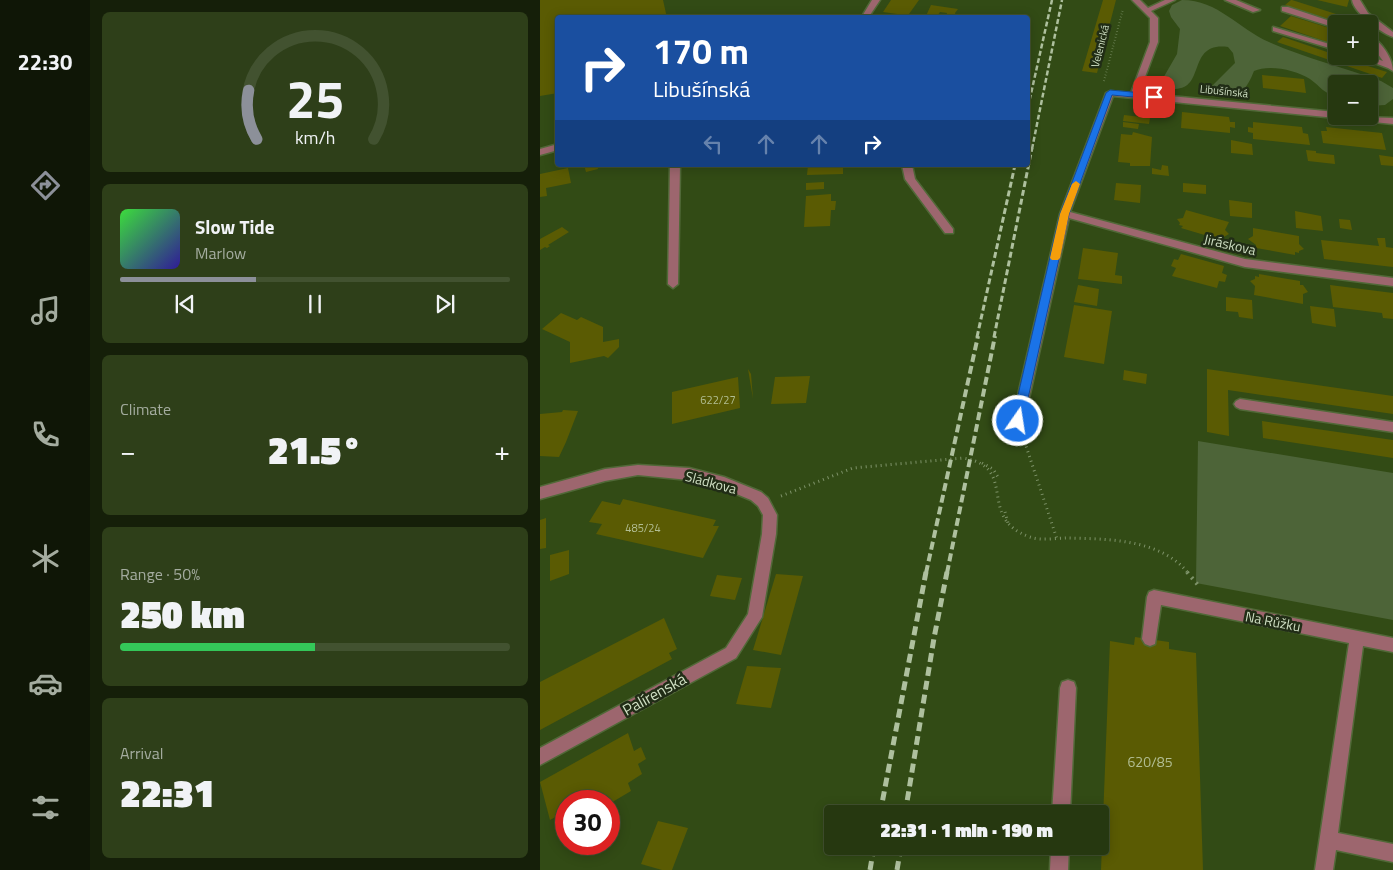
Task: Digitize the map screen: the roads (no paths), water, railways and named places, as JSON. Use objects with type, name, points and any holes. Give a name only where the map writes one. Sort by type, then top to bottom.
[{"type":"street","points":[[866,15],[876,0]]},
{"type":"street","points":[[1134,95],[1145,61],[1154,42],[1154,18],[1136,0]]},
{"type":"street","points":[[1148,10],[1171,0]]},
{"type":"street","points":[[1229,0],[1256,10]]},
{"type":"street","points":[[1356,0],[1356,3],[1365,15],[1393,35]]},
{"type":"street","points":[[1286,9],[1328,22]]},
{"type":"street","points":[[1276,29],[1328,45]]},
{"type":"street","points":[[1378,48],[1392,68]]},
{"type":"street","points":[[1378,63],[1392,68]]},
{"type":"street","name":"Libušínská","points":[[1065,214],[1110,93],[1328,115]]},
{"type":"street","points":[[1378,119],[1393,121]]},
{"type":"street","points":[[540,152],[555,148]]},
{"type":"street","points":[[673,284],[675,167]]},
{"type":"street","points":[[907,167],[910,179],[948,231]]},
{"type":"street","points":[[1018,421],[1065,214]]},
{"type":"street","name":"Jiráskova","points":[[1065,214],[1245,263],[1393,282]]},
{"type":"street","points":[[1240,404],[1393,427]]},
{"type":"street","name":"Sládkova","points":[[540,493],[605,475],[638,470],[689,474],[724,482],[756,496],[763,502],[770,515],[769,534],[755,617]]},
{"type":"street","name":"Na Růžku","points":[[1150,639],[1154,597],[1393,645]]},
{"type":"street","name":"Palírenská","points":[[540,757],[731,653],[755,617]]},
{"type":"street","points":[[1324,870],[1357,638]]},
{"type":"street","points":[[1062,805],[1068,688]]},
{"type":"street","points":[[1329,840],[1393,853]]},
{"type":"street","points":[[1059,870],[1060,855]]},
{"type":"railway","points":[[1030,98],[1052,0]]},
{"type":"railway","points":[[1032,149],[1062,0]]},
{"type":"railway","points":[[1030,158],[1032,148]]},
{"type":"railway","points":[[977,337],[1015,167]]},
{"type":"railway","points":[[994,337],[1028,167]]},
{"type":"railway","points":[[926,573],[978,336]]},
{"type":"railway","points":[[947,573],[995,336]]},
{"type":"railway","points":[[882,805],[926,572]]},
{"type":"railway","points":[[906,805],[934,638],[947,572]]},
{"type":"railway","points":[[870,870],[872,855]]},
{"type":"railway","points":[[897,870],[900,855]]}]
